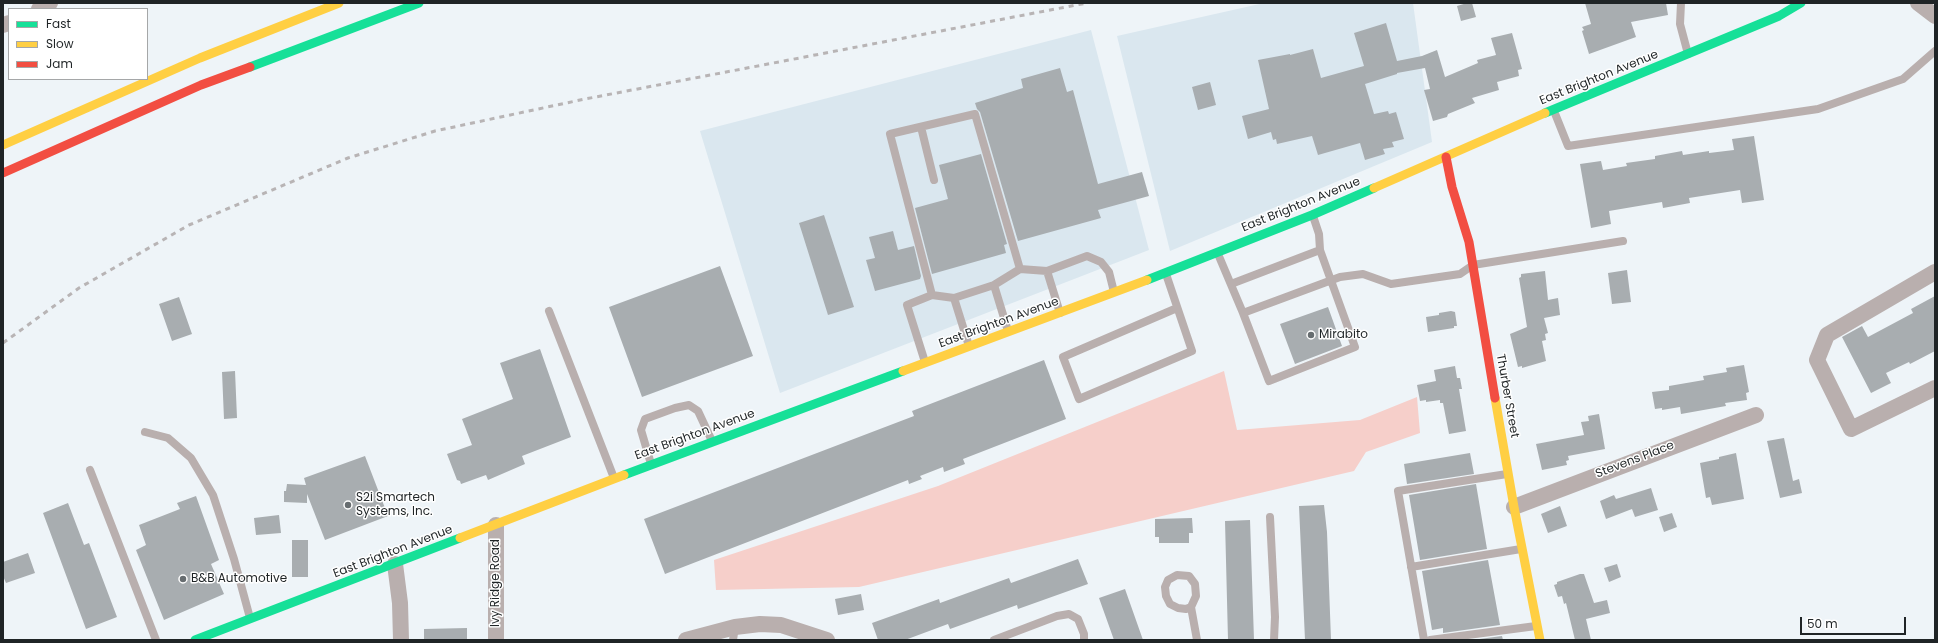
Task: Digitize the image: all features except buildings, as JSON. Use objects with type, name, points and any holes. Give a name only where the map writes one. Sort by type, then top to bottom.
[{"type":"main road","points":[[3,145],[200,58],[339,3]]},
{"type":"main road","points":[[3,173],[201,85],[419,3]]},
{"type":"main road","name":"East Brighton Avenue","points":[[195,640],[220,636],[251,619],[614,478],[1115,293],[1312,215],[1553,110],[1779,16],[1801,3]]},
{"type":"main road","points":[[3,137],[47,126]]},
{"type":"main road","name":"Thurber Street","points":[[1446,157],[1452,187],[1469,242],[1508,474],[1540,640]]},
{"type":"street","points":[[41,8],[50,3]]},
{"type":"street","points":[[1918,3],[1935,16]]},
{"type":"street","points":[[1930,391],[1851,429],[1817,360],[1827,335],[1935,272]]},
{"type":"street","name":"Stevens Place","points":[[1514,507],[1756,415]]},
{"type":"street","name":"Ivy Ridge Road","points":[[496,525],[496,640]]},
{"type":"street","points":[[395,564],[400,603],[400,640]]},
{"type":"street","points":[[686,640],[734,633],[760,624],[781,625],[827,640]]},
{"type":"lane","points":[[1680,3],[1680,24],[1688,54]]},
{"type":"lane","points":[[1553,110],[1568,146],[1818,108],[1903,78],[1935,51]]},
{"type":"lane","points":[[932,295],[890,134],[975,114],[1020,269]]},
{"type":"lane","points":[[921,127],[934,180]]},
{"type":"lane","points":[[1217,252],[1243,313],[1269,381],[1355,347],[1320,250],[1319,234],[1312,215]]},
{"type":"lane","points":[[1243,313],[1272,302],[1285,293],[1340,277],[1363,274],[1390,284],[1460,274],[1473,266],[1623,241]]},
{"type":"lane","points":[[1231,284],[1261,276],[1295,264],[1320,250]]},
{"type":"lane","points":[[925,363],[907,305],[932,295],[954,298],[994,285],[1020,269],[1047,272],[1087,256],[1101,262],[1109,272],[1115,293]]},
{"type":"lane","points":[[1047,272],[1060,313]]},
{"type":"lane","points":[[1165,273],[1192,351],[1079,399],[1063,357],[1177,308]]},
{"type":"lane","points":[[994,285],[1009,332]]},
{"type":"lane","points":[[1268,294],[1272,302]]},
{"type":"lane","points":[[954,298],[969,347]]},
{"type":"lane","points":[[549,311],[614,478]]},
{"type":"lane","points":[[651,464],[641,430],[645,419],[675,408],[689,405],[698,411],[713,441]]},
{"type":"lane","points":[[144,432],[168,438],[191,458],[213,495],[234,559],[251,619]]},
{"type":"lane","points":[[90,470],[156,640]]},
{"type":"lane","points":[[1424,640],[1398,491],[1508,474]]},
{"type":"lane","points":[[1270,517],[1275,617],[1274,640]]},
{"type":"lane","points":[[1411,567],[1522,549]]},
{"type":"lane","points":[[1191,607],[1186,609],[1178,608],[1170,604],[1166,596],[1168,580],[1177,575],[1189,576],[1195,584],[1196,596],[1191,607],[1197,640]]},
{"type":"lane","points":[[994,640],[1057,616],[1069,614],[1078,619],[1084,634],[1084,640]]},
{"type":"lane","points":[[1430,640],[1537,626]]},
{"type":"shaded area","points":[[1264,3],[1413,3],[1432,142],[1170,251],[1117,36]]},
{"type":"shaded area","points":[[1091,30],[1149,250],[780,393],[700,131]]},
{"type":"shaded area","points":[[1224,371],[1237,430],[1360,420],[1417,397],[1420,433],[1366,452],[1354,471],[859,587],[716,590],[714,560],[938,486]]},
{"type":"railway","points":[[3,343],[79,288],[189,225],[348,158],[435,131],[585,99],[1087,3]]},
{"type":"traffic: fast","points":[[250,67],[419,3]]},
{"type":"traffic: fast","points":[[1545,113],[1779,16],[1801,3]]},
{"type":"traffic: fast","points":[[1147,280],[1312,215],[1374,188]]},
{"type":"traffic: fast","points":[[624,475],[903,371]]},
{"type":"traffic: fast","points":[[195,640],[460,538]]},
{"type":"traffic: slow","points":[[3,145],[200,58],[339,3]]},
{"type":"traffic: slow","points":[[1374,188],[1545,113]]},
{"type":"traffic: slow","points":[[903,371],[1147,280]]},
{"type":"traffic: slow","points":[[1495,398],[1514,507],[1540,640]]},
{"type":"traffic: slow","points":[[460,538],[624,475]]},
{"type":"traffic: jam","points":[[3,173],[201,85],[250,67]]},
{"type":"traffic: jam","points":[[1446,157],[1452,187],[1469,242],[1495,398]]},
{"type":"place","name":"Mirabito","points":[[1311,335]]},
{"type":"place","name":"S2i Smartech Systems, Inc.","points":[[348,505]]},
{"type":"place","name":"B&B Automotive","points":[[183,579]]}]
